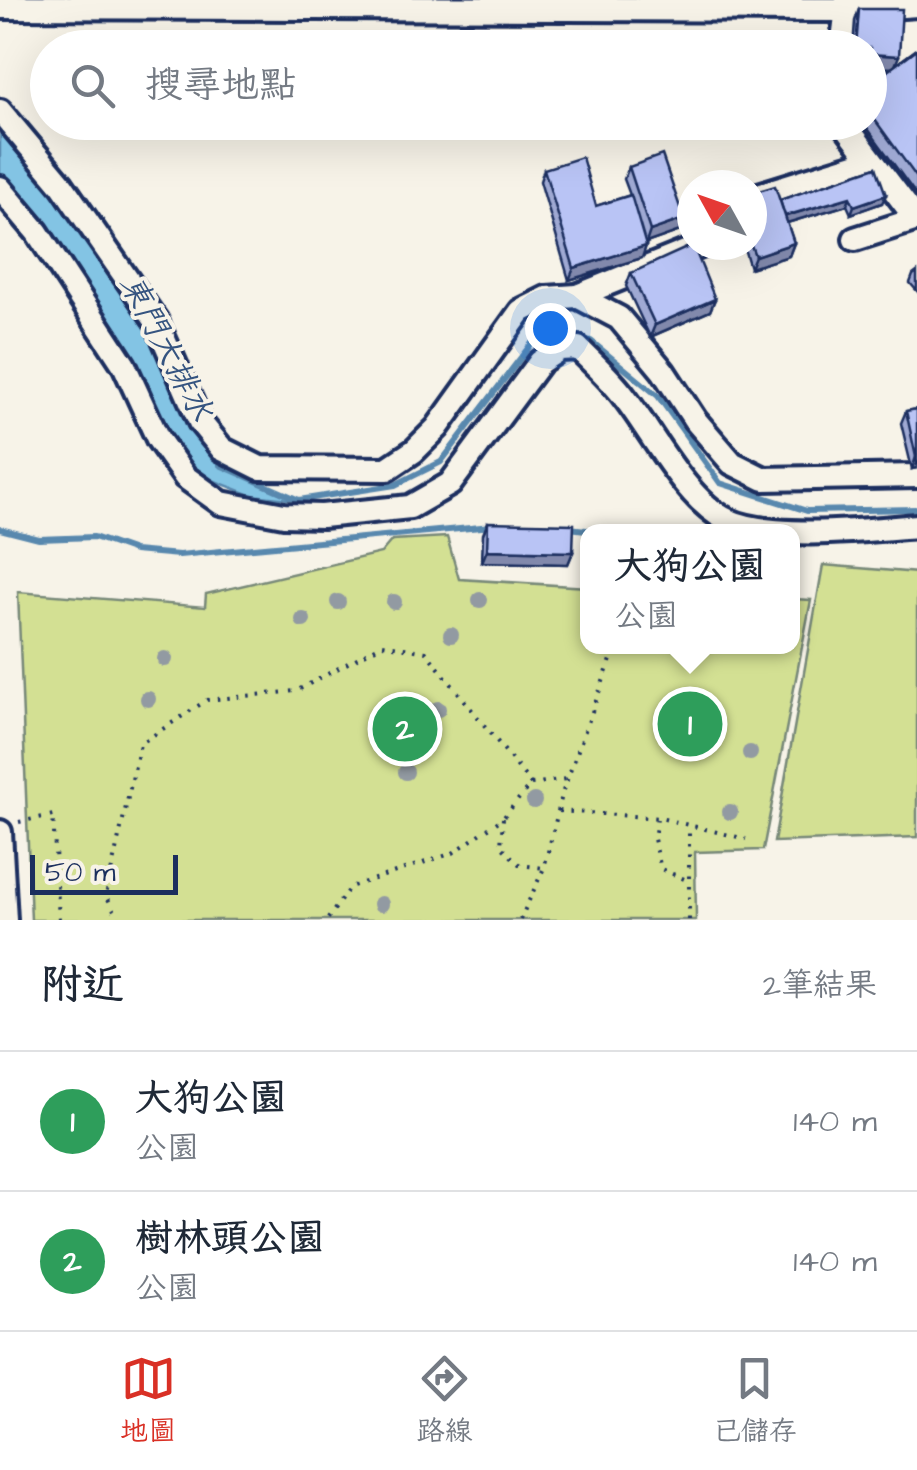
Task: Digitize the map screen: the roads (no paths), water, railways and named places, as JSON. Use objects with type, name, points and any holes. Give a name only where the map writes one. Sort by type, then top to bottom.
[{"type":"street","points":[[0,8],[139,3],[917,5]]},
{"type":"street","points":[[844,30],[847,5]]},
{"type":"street","points":[[0,112],[62,185],[156,321],[200,422],[222,449],[260,468],[387,469],[414,452],[437,428],[521,311],[547,298],[577,296],[677,256]]},
{"type":"street","points":[[855,239],[917,219],[858,140]]},
{"type":"street","points":[[767,193],[871,160]]},
{"type":"street","points":[[0,188],[37,232],[124,365],[158,439],[185,478],[221,503],[284,515],[322,516],[410,508],[450,484],[540,362],[560,349],[578,348],[622,393],[692,491],[727,520],[744,524]]},
{"type":"street","points":[[577,296],[618,318],[664,371],[695,420],[732,462],[764,479],[917,476]]},
{"type":"street","points":[[800,530],[917,526]]},
{"type":"street","points":[[5,920],[9,827]]},
{"type":"water","points":[[0,126],[73,213],[147,327],[182,412],[221,465],[299,500],[251,495],[202,476],[176,445],[134,365],[51,232],[0,174]]},
{"type":"waterway","name":"東門大排水","points":[[220,465],[299,500],[395,485],[441,462],[545,326],[591,341],[658,396],[720,483],[807,511],[917,509]]},
{"type":"waterway","points":[[0,529],[39,539],[94,537],[134,551],[179,555],[492,526]]},
{"type":"waterway","points":[[569,528],[580,529]]},
{"type":"place","name":"大狗公園","points":[[690,724]]},
{"type":"place","name":"樹林頭公園","points":[[405,729]]}]
